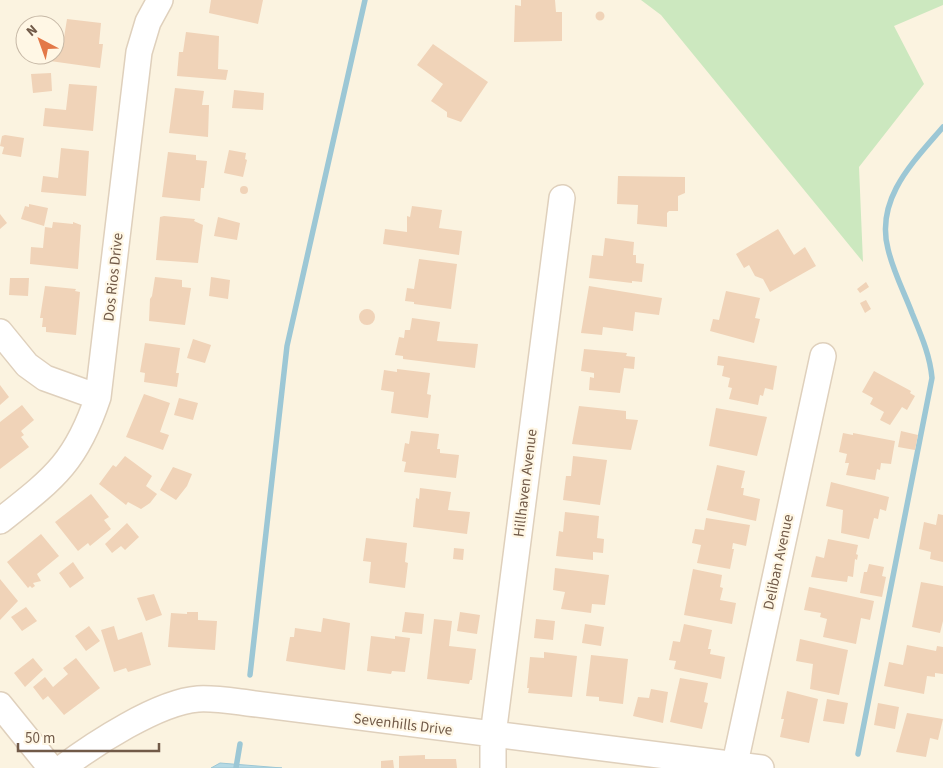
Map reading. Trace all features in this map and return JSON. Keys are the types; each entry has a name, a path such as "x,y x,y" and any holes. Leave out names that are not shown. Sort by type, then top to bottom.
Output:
{"street":[{"name":"Dos Rios Drive","path":"0,521 50,481 67,462 89,425 98,396 139,52 148,22 160,0"},
{"name":"Hillhaven Avenue","path":"493,768 493,735 562,198"},
{"path":"0,332 27,365 45,378 98,396"},
{"name":"Deliban Avenue","path":"734,766 823,356"},
{"name":"Sevenhills Drive","path":"62,768 80,754 151,714 166,707 198,699 248,703 761,768"},
{"path":"0,705 51,768"}],"green space":[{"path":"641,0 943,0 943,5 894,26 924,84 859,167 863,262 661,15"}],"water":[{"path":"220,763 282,768 211,768"}],"building":[{"path":"211,0 263,0 258,24 209,13"},
{"path":"521,0 555,0 556,12 562,12 562,41 514,42 515,5 521,6"},
{"path":"600,12 604,16 600,20 596,16"},
{"path":"67,19 101,23 99,44 103,44 100,68 65,63"},
{"path":"186,32 219,36 218,69 228,70 226,80 177,76 179,52 183,52"},
{"path":"433,44 488,82 461,122 447,117 447,112 431,101 443,84 417,65"},
{"path":"51,73 52,91 33,93 31,74"},
{"path":"69,84 97,86 93,131 43,126 45,108 66,110"},
{"path":"175,88 204,91 202,105 209,105 208,137 169,133"},
{"path":"234,90 264,93 263,110 232,108"},
{"path":"2,136 24,138 21,157 2,154 4,147 0,146"},
{"path":"61,148 89,151 86,196 41,192 43,176 58,178"},
{"path":"229,150 246,153 245,159 247,160 243,177 224,173"},
{"path":"168,152 196,155 196,160 207,161 204,188 201,188 200,201 162,197"},
{"path":"618,176 685,177 685,193 678,196 678,211 669,211 667,213 667,227 637,224 638,205 617,204"},
{"path":"244,186 248,190 244,194 240,190"},
{"path":"29,204 48,208 44,226 21,219 25,206 29,207"},
{"path":"412,206 442,210 439,228 462,231 459,255 383,244 385,229 407,232 407,216 410,217"},
{"path":"0,214 7,223 0,229"},
{"path":"160,217 195,219 194,221 203,225 198,263 156,260"},
{"path":"218,217 240,223 237,240 214,236"},
{"path":"53,222 73,224 73,222 81,225 78,269 30,264 31,247 43,248 45,227 52,228"},
{"path":"778,229 794,255 805,247 816,266 770,292 763,279 755,276 749,265 744,268 736,254"},
{"path":"605,238 634,242 633,255 636,255 636,263 644,264 642,282 632,281 632,283 589,278 592,255 603,256"},
{"path":"419,259 457,264 451,309 405,301 407,288 414,289"},
{"path":"155,277 182,280 182,287 191,288 185,325 149,321 150,299"},
{"path":"211,277 230,280 228,299 209,296"},
{"path":"10,278 29,278 28,296 9,295"},
{"path":"866,282 869,287 860,293 857,289"},
{"path":"45,286 76,289 75,291 80,292 76,335 46,332 46,327 42,327 43,318 40,318"},
{"path":"589,286 662,298 659,315 635,312 633,331 603,327 602,335 581,333"},
{"path":"726,291 760,298 755,318 760,319 754,343 710,331 713,319 719,320"},
{"path":"866,300 871,309 865,313 860,303"},
{"path":"367,309 375,317 367,325 359,317"},
{"path":"412,318 440,322 437,341 478,344 475,368 403,359 403,356 395,355 399,337 404,338 405,330 410,330"},
{"path":"193,339 211,345 205,363 187,358"},
{"path":"145,343 180,348 176,373 179,373 177,387 144,382 145,373 140,372"},
{"path":"584,349 627,353 626,356 635,357 634,369 624,368 620,393 589,390 590,377 594,378 594,373 581,371"},
{"path":"718,356 777,366 773,390 765,388 763,396 760,395 758,405 729,399 732,388 728,387 730,378 722,376 724,366 717,365"},
{"path":"397,369 430,373 427,394 431,395 428,418 391,413 394,392 381,390 384,370 397,372"},
{"path":"874,371 911,391 910,393 915,396 907,410 902,407 890,425 880,420 884,412 870,404 873,398 862,392"},
{"path":"0,385 9,397 0,405"},
{"path":"144,394 170,403 160,432 169,435 163,450 126,437"},
{"path":"179,398 198,403 193,420 174,415"},
{"path":"22,405 34,420 21,431 24,435 21,437 29,447 0,469 0,422"},
{"path":"579,406 626,411 626,419 638,420 631,450 572,444"},
{"path":"716,408 767,417 757,456 709,446"},
{"path":"411,431 439,434 437,449 440,449 440,453 459,455 456,478 404,472 406,462 402,461 405,443 409,444"},
{"path":"901,431 918,435 915,450 898,447"},
{"path":"843,433 853,435 853,433 895,441 891,464 881,463 880,470 877,469 875,480 846,475 849,463 845,463 847,454 839,452"},
{"path":"125,456 152,476 146,486 157,494 150,503 141,509 128,502 126,505 99,484 113,465 116,467"},
{"path":"573,456 607,460 600,505 563,500 566,476 571,476"},
{"path":"717,465 745,471 741,488 744,488 743,495 760,499 756,521 707,510"},
{"path":"173,467 192,474 187,486 176,500 160,490"},
{"path":"831,482 889,497 886,511 880,509 878,519 874,518 869,539 841,533 843,510 826,506"},
{"path":"420,488 451,492 448,510 470,512 467,534 413,527 416,498 419,499"},
{"path":"91,494 109,517 104,520 111,529 90,546 88,543 78,551 55,522"},
{"path":"565,512 599,516 597,538 604,539 603,553 593,552 593,560 556,556 559,531 563,532"},
{"path":"938,514 943,515 943,562 930,559 931,552 919,549 924,522 936,525"},
{"path":"706,518 750,525 746,546 733,543 732,549 734,549 730,569 697,563 701,545 692,543 695,529 704,530"},
{"path":"127,523 139,537 125,550 121,546 112,553 105,544"},
{"path":"41,534 59,556 37,574 41,581 33,583 35,586 28,588 7,562"},
{"path":"366,538 407,543 405,562 408,563 405,588 369,583 371,562 363,561"},
{"path":"828,539 858,545 856,554 858,555 857,560 855,559 853,577 848,576 847,582 811,577 816,556 824,558"},
{"path":"454,548 464,549 463,560 453,559"},
{"path":"73,562 84,578 70,588 59,573"},
{"path":"869,564 884,567 882,576 886,577 882,597 860,593 864,572 867,572"},
{"path":"555,568 609,575 605,605 592,604 591,613 561,609 565,592 553,590"},
{"path":"693,569 722,575 720,587 723,588 720,600 736,603 732,624 684,615"},
{"path":"0,579 18,601 0,620"},
{"path":"921,582 943,586 943,621 940,633 912,627"},
{"path":"809,587 874,601 870,620 861,618 856,644 823,637 827,619 820,617 821,613 804,610"},
{"path":"154,594 162,615 146,621 137,598"},
{"path":"26,607 37,621 22,631 11,617"},
{"path":"187,612 198,612 198,620 217,621 215,650 168,647 171,613 187,614"},
{"path":"405,612 424,614 422,634 402,632"},
{"path":"460,612 480,615 477,634 457,631"},
{"path":"323,618 350,623 345,670 286,661 290,637 294,637 295,628 321,632"},
{"path":"434,619 452,621 449,646 476,649 472,680 470,680 469,684 427,679"},
{"path":"536,619 555,621 553,640 534,638"},
{"path":"585,624 604,627 601,646 582,643"},
{"path":"684,624 712,630 708,649 711,649 710,654 725,657 721,679 674,669 676,661 669,660 673,641 680,642"},
{"path":"89,626 100,641 86,651 75,636"},
{"path":"114,626 118,640 142,632 151,665 128,672 126,668 114,672 101,630"},
{"path":"371,636 395,639 395,636 410,638 405,672 392,671 391,674 367,671"},
{"path":"800,639 848,650 839,695 810,689 813,664 796,661"},
{"path":"907,645 936,651 937,646 943,647 943,674 935,673 935,677 927,676 924,694 884,686 889,662 903,665"},
{"path":"544,652 577,656 572,697 528,693 530,657 544,658"},
{"path":"591,655 628,659 623,704 599,701 599,697 586,696"},
{"path":"33,658 43,670 25,687 14,673"},
{"path":"76,658 100,688 64,715 48,696 43,700 33,687 45,677 53,687 68,674 63,668"},
{"path":"680,678 708,683 704,702 708,703 702,729 670,722"},
{"path":"651,689 668,692 663,723 633,716 638,697 649,698"},
{"path":"787,691 818,699 809,743 780,737 784,719 781,719"},
{"path":"827,699 848,703 844,724 823,721"},
{"path":"878,703 899,707 895,729 874,725"},
{"path":"907,713 943,719 938,740 930,738 926,757 896,752"},
{"path":"425,755 425,759 456,759 457,768 399,768 399,756"},
{"path":"393,760 394,768 381,768 381,761"}],"waterway":[{"path":"250,675 287,346 365,0"},
{"path":"858,754 932,378 925,345 890,257 885,231 887,214 899,182 943,127"},
{"path":"236,768 240,744"}]}
